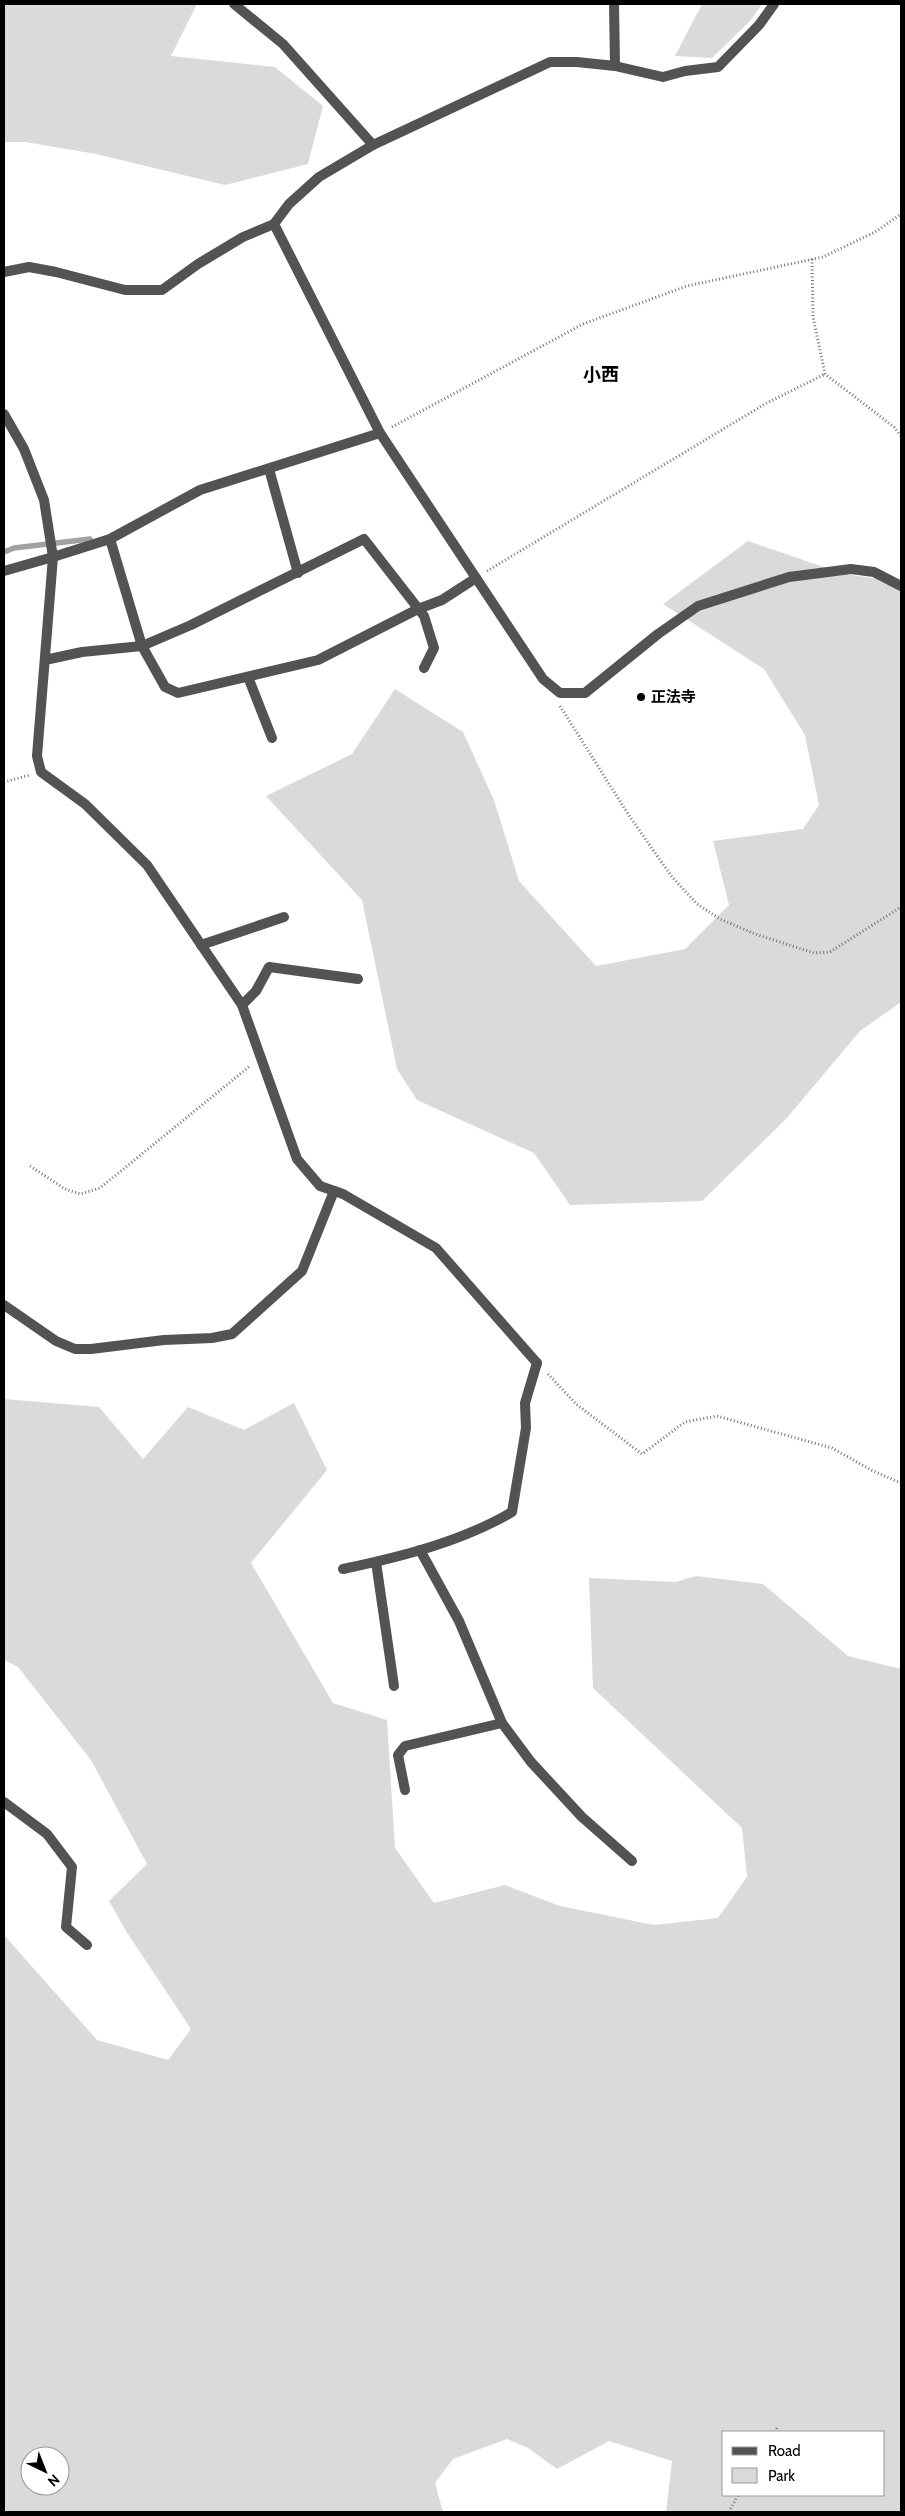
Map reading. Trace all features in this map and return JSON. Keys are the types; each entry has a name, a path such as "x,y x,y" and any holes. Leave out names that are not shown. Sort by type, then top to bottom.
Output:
{"street":[{"path":"234,4 283,44 373,145"},
{"path":"614,4 615,66"},
{"path":"4,272 29,267 125,290 162,290 198,264 243,237 274,224 289,204 319,177 373,145 550,62 577,62 615,66 663,77 685,71 718,67 759,25 774,4"},
{"path":"274,224 380,433 543,679 560,693 585,693 658,634 698,606 789,577 851,569 874,572 901,586"},
{"path":"4,414 24,449 44,500 53,557 37,756 41,772 85,804 148,865 242,1005 297,1160 320,1186 334,1191 436,1248 537,1363 525,1403 526,1428 512,1512 496,1522 420,1550 343,1569"},
{"path":"4,572 110,539 200,490 380,433"},
{"path":"269,468 298,573"},
{"path":"110,539 142,646 165,687 178,693 318,660 418,608 442,600 476,578"},
{"path":"45,660 82,652 142,646 298,573 364,539 424,616 434,648 424,668"},
{"path":"248,677 272,738"},
{"path":"202,945 284,917"},
{"path":"242,1005 256,991 269,967 358,979"},
{"path":"4,1305 56,1341 75,1349 91,1350 164,1340 212,1338 232,1334 302,1270 334,1191"},
{"path":"420,1550 459,1621 502,1723 531,1762 582,1817 632,1861"},
{"path":"376,1562 394,1686"},
{"path":"405,1790 398,1755 405,1746 502,1723"},
{"path":"4,1802 47,1834 72,1867 66,1927 87,1945"}],"path":[{"path":"380,433 431,408 583,324 687,286 823,257 876,232 901,214"},
{"path":"812,259 813,318 825,374 894,427 901,436"},
{"path":"476,578 765,404 825,374"},
{"path":"559,705 628,814 672,877 697,904 720,919 755,934 814,953 830,952 901,906"},
{"path":"4,782 41,772"},
{"path":"30,1166 65,1189 80,1194 100,1188 260,1058"},
{"path":"537,1363 576,1404 642,1454 686,1422 717,1416 832,1448 871,1470 901,1483"},
{"path":"729,2512 737,2496"}],"green space":[{"path":"4,4 197,4 171,56 275,67 323,106 308,164 225,185 96,154 25,142 4,142"},
{"path":"702,4 762,4 750,21 712,58 675,56"},
{"path":"748,541 844,574 901,582 901,1002 860,1031 786,1119 702,1201 570,1205 534,1153 417,1100 397,1069 362,900 266,796 352,754 395,689 463,732 494,800 519,881 596,966 685,949 729,905 713,841 803,829 819,805 805,735 764,669 663,604"},
{"path":"4,1399 99,1407 143,1459 188,1407 244,1430 294,1403 327,1470 251,1563 333,1703 387,1720 395,1848 434,1903 505,1885 560,1906 654,1925 718,1918 747,1877 742,1828 593,1688 589,1578 675,1582 696,1576 763,1584 848,1656 901,1669 901,2512 666,2512 672,2461 609,2441 557,2469 528,2448 507,2439 453,2459 435,2483 443,2512 4,2512 4,1935 97,2040 168,2060 191,2029 126,1931 109,1901 147,1864 91,1760 18,1667 4,1660"}],"waterway":[{"path":"4,552 14,548 90,539"}],"place":[{"name":"正法寺","path":"641,697"}],"district":[{"name":"小西","path":"601,375"}]}
